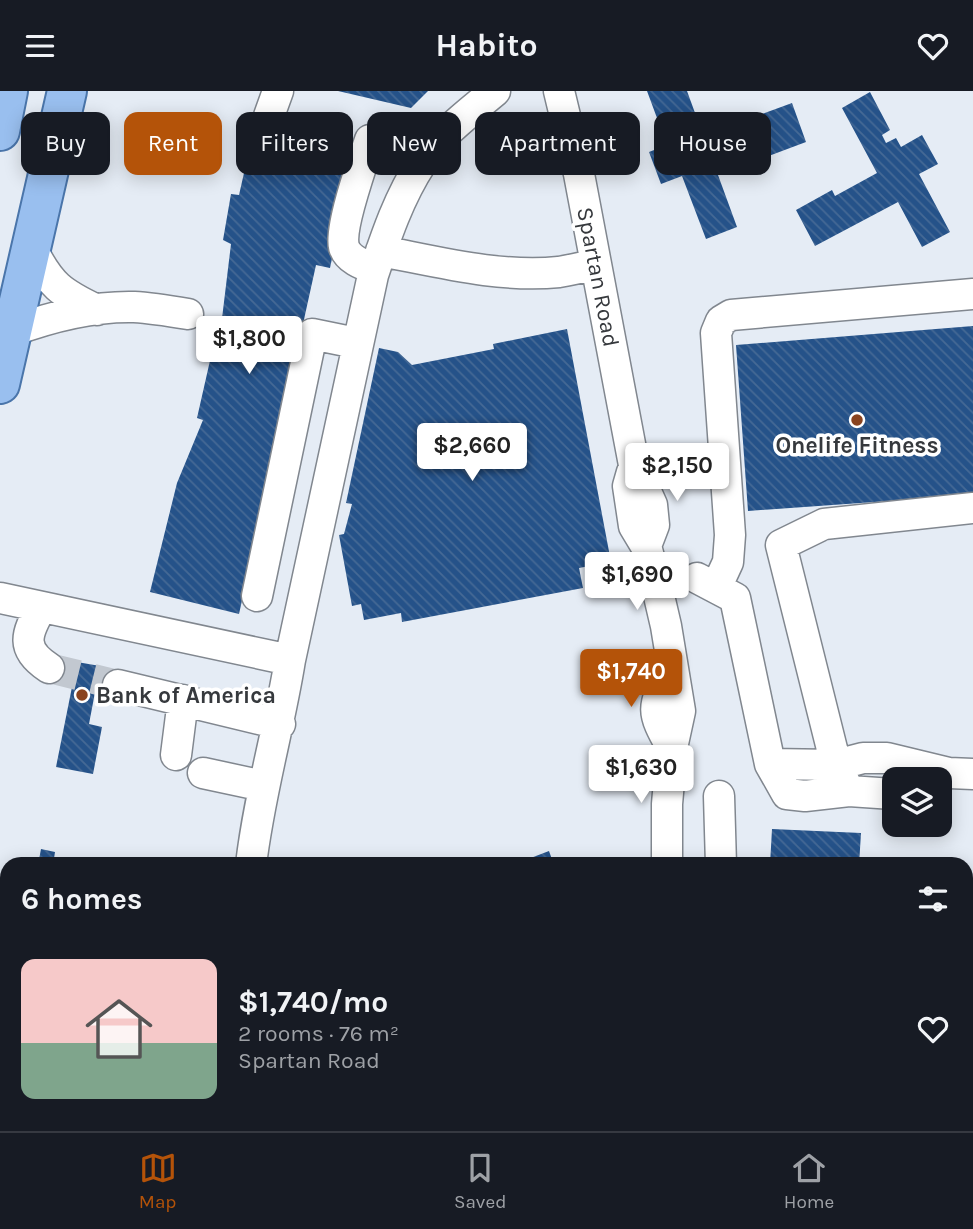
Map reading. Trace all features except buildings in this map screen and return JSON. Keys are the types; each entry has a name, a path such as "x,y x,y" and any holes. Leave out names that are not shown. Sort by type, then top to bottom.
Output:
{"main road":[{"path":"0,131 8,91"},
{"path":"0,384 67,91"}],"street":[{"name":"Spartan Road","path":"559,91 579,174 634,465 628,486 634,526 646,546 666,625 672,669 656,701 657,722 671,748 667,857"},
{"path":"252,857 257,815 280,723 290,660 342,425 356,343 378,260 392,220 422,162 440,139 487,94"},
{"path":"367,149 344,235 344,247 349,256 362,265 378,260 495,271 558,272 596,264"},
{"path":"32,249 44,274 65,294 97,310"},
{"path":"882,793 849,791 805,796 787,794 770,764 735,598 707,583 728,562 730,535 716,333 721,321 731,315 973,294"},
{"path":"12,331 46,319 97,310 133,307 188,314"},
{"path":"257,596 312,334 356,343"},
{"path":"849,791 836,765 781,545 824,524 973,508"},
{"path":"0,598 290,660"},
{"path":"41,608 32,625 28,641 34,659 49,668"},
{"path":"118,685 280,723"},
{"path":"176,755 183,700"},
{"path":"770,764 836,765 863,758 887,758 949,773 973,774"},
{"path":"203,773 264,786"},
{"path":"719,796 722,857"}],"tunnel":[{"path":"49,668 118,685"}],"place":[{"name":"Onelife Fitness","path":"857,420"},
{"name":"Bank of America","path":"82,695"}]}
